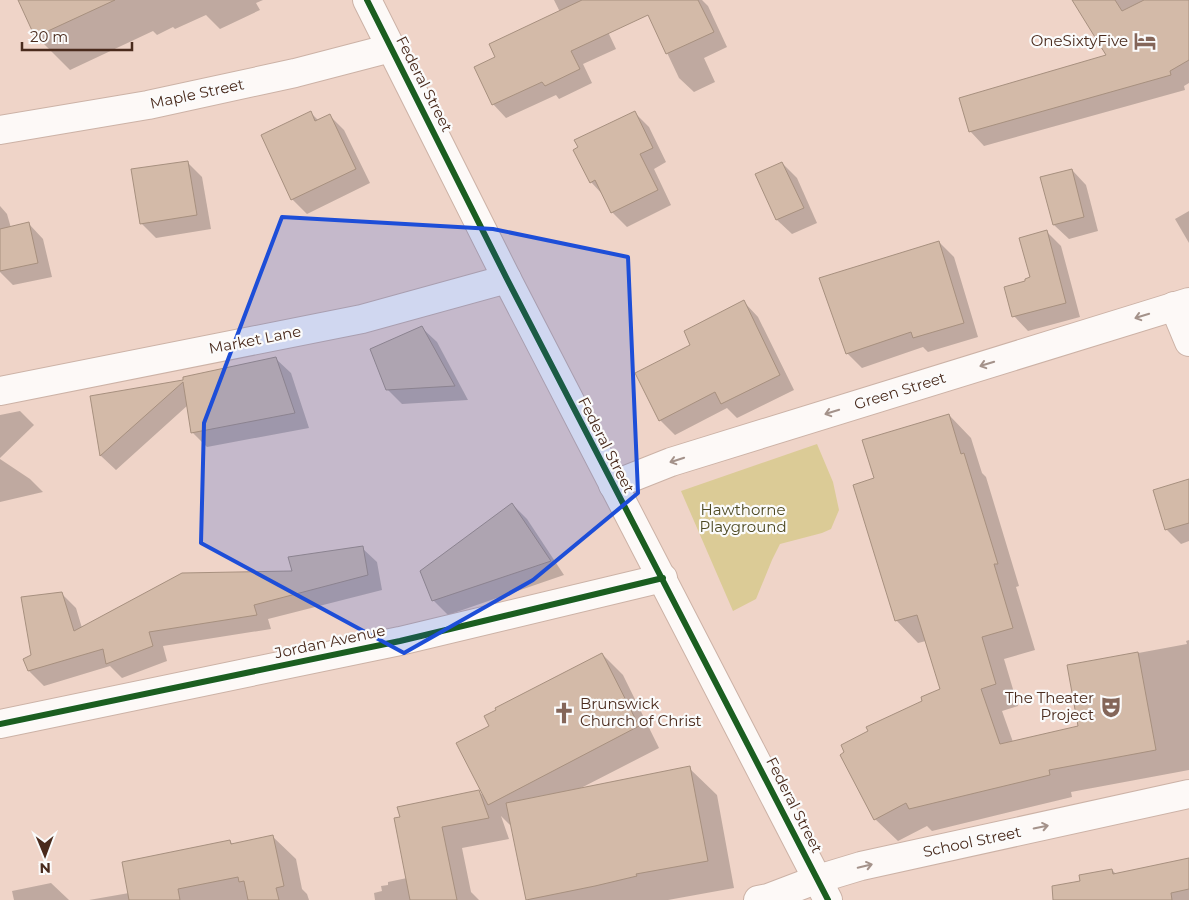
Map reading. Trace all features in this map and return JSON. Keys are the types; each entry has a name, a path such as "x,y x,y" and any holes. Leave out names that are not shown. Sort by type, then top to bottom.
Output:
{"street":[{"name":"Federal Street","path":"367,0 612,485 663,578 823,889"},
{"name":"Maple Street","path":"0,130 148,105 295,73 391,48"},
{"name":"Market Lane","path":"0,390 362,319 507,280"},
{"name":"Green Street","path":"612,485 671,462 1182,304"},
{"path":"1182,304 1189,342"},
{"name":"Jordan Avenue","path":"0,724 400,641 663,578"},
{"name":"School Street","path":"758,900 823,889 870,864 1189,794"}],"highlighted area":[{"path":"282,217 493,229 628,257 638,493 533,580 404,653 201,543 204,423"}],"green space":[{"name":"Hawthorne Playground","path":"817,444 833,482 839,510 831,529 780,544 756,599 733,611 681,491"}],"building":[{"path":"18,0 115,0 35,37"},
{"path":"582,0 698,0 714,32 666,54 648,15 571,51 580,69 545,86 542,82 492,105 474,67 495,57 489,44"},
{"name":"OneSixtyFive","path":"1072,0 1115,0 1122,11 1144,0 1189,0 1189,60 1170,71 1171,75 969,132 959,98 1106,55"},
{"path":"311,111 315,121 330,114 356,169 291,200 261,135"},
{"path":"635,111 653,148 640,154 658,190 611,213 595,180 590,183 573,150 578,147 574,140"},
{"path":"188,161 197,215 140,224 131,169"},
{"path":"782,162 804,208 776,220 755,174"},
{"path":"1072,169 1084,217 1053,225 1040,177"},
{"path":"29,222 38,263 0,271 0,229"},
{"path":"1047,230 1066,303 1012,317 1004,287 1025,281 1025,279 1030,277 1019,238"},
{"path":"939,241 964,323 913,338 911,332 846,354 819,278"},
{"path":"744,300 780,375 721,404 715,392 659,421 635,373 690,345 684,331"},
{"path":"422,326 455,386 386,390 370,349"},
{"path":"276,357 295,413 191,433 183,382 100,456 90,396 183,380 183,377"},
{"path":"949,414 961,454 964,453 998,564 994,564 1013,628 982,637 996,684 981,689 1000,744 1078,726 1067,665 1138,652 1156,750 1049,770 1050,775 909,809 906,803 874,820 840,755 844,752 841,745 868,731 866,727 922,701 921,697 940,689 917,615 895,621 853,485 874,478 862,440"},
{"path":"1189,479 1189,523 1165,530 1153,490"},
{"path":"512,503 551,561 432,601 420,571"},
{"path":"363,546 368,575 254,605 257,615 149,632 153,646 106,664 103,649 28,671 23,659 31,655 21,597 62,592 74,631 182,573 292,571 288,557"},
{"name":"Brunswick Church of Christ","path":"602,653 639,726 488,805 456,743 489,726 484,716 496,710 495,708"},
{"path":"690,766 708,861 636,874 637,876 595,886 526,900 506,803"},
{"path":"479,790 489,818 442,827 457,900 410,900 394,818 400,817 397,807"},
{"path":"273,835 284,886 276,888 279,900 248,900 244,881 239,882 238,877 178,889 180,900 129,900 122,862 230,840 231,844"},
{"path":"1189,858 1189,889 1171,893 1172,900 1053,900 1052,886 1080,881 1079,875 1112,869 1113,874"}],"cycle path":[{"path":"367,0 507,279 828,900"},
{"path":"0,724 400,641 663,578"}],"place":[{"name":"OneSixtyFive","path":"1145,41"},
{"name":"The Theater Project","path":"1111,707"},
{"name":"Brunswick Church of Christ","path":"564,713"}]}
